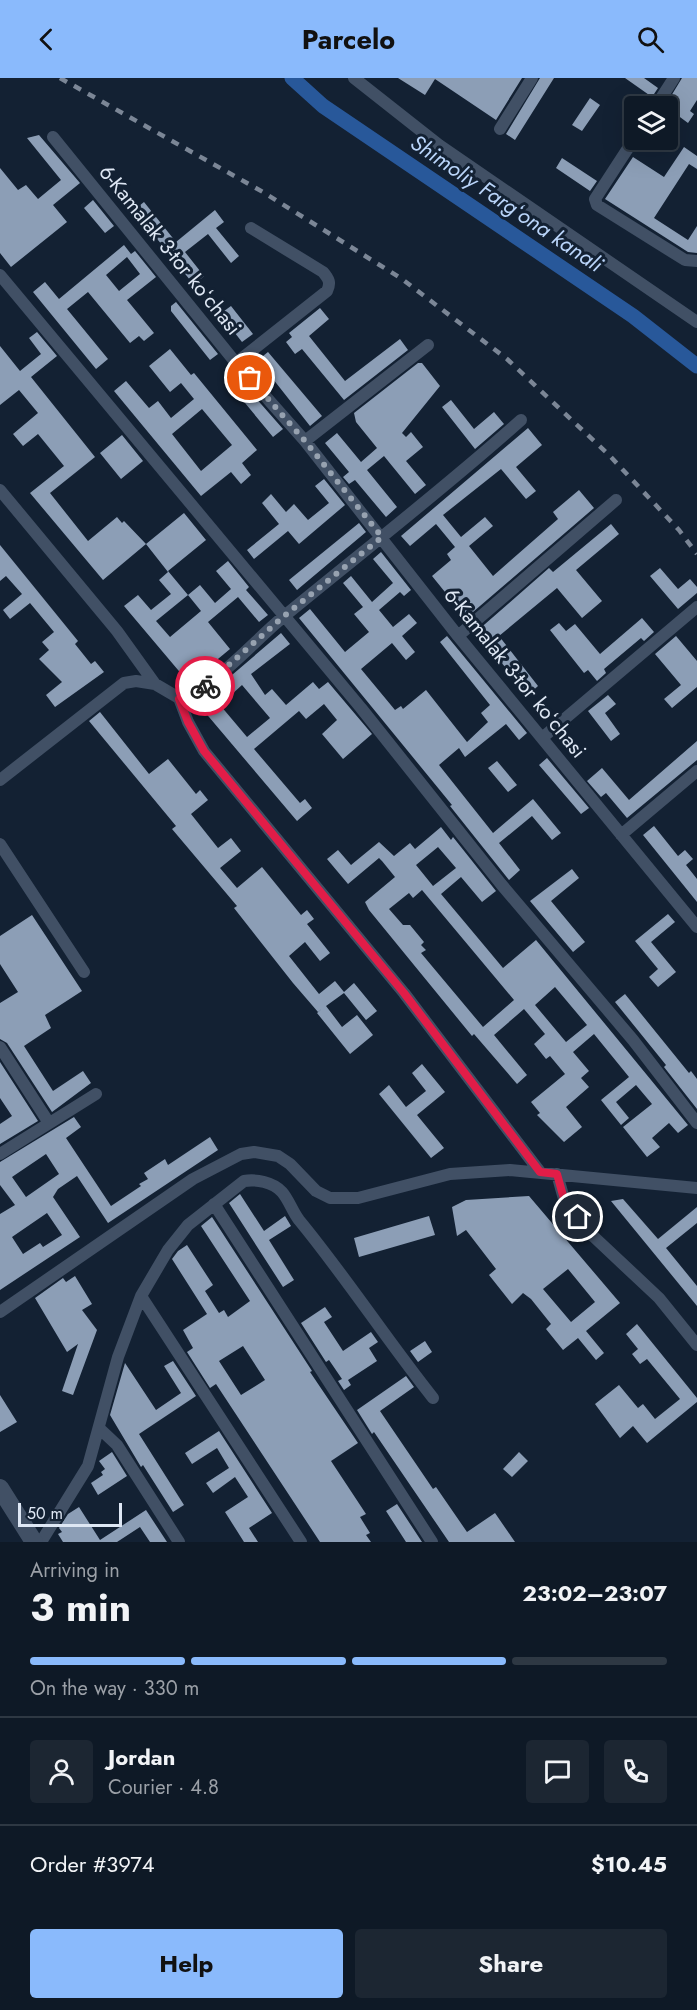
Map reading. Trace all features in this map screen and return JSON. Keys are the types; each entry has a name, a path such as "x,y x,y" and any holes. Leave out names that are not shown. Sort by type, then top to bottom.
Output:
{"street":[{"path":"354,78 440,145 697,321"},
{"path":"500,129 532,78"},
{"path":"662,96 674,78"},
{"name":"6-Kamalak 3-tor koʻchasi","path":"53,136 236,363 305,441 458,636 697,927"},
{"path":"627,150 595,199 597,205 685,260 697,261"},
{"path":"236,363 327,291 329,286 329,279 324,272 251,228"},
{"path":"0,275 361,708 501,884 633,1040 697,1123"},
{"path":"305,441 428,345"},
{"path":"179,699 194,694 203,687 283,617 445,488 521,420"},
{"path":"0,490 117,631 155,684 179,699 188,722 204,751 404,993 540,1172"},
{"path":"458,636 616,500"},
{"path":"542,738 697,608"},
{"path":"0,780 124,683 136,681 155,684"},
{"path":"621,836 697,771"},
{"path":"0,844 84,972"},
{"path":"0,1047 49,1123"},
{"path":"0,1154 96,1094"},
{"path":"0,1311 193,1179 241,1154 254,1152 278,1156 290,1164 316,1191 330,1198 343,1199 386,1192 450,1174 510,1170 697,1188"},
{"path":"557,1174 564,1199 586,1227 659,1298 697,1345"},
{"path":"40,1542 87,1466 100,1429 102,1407 141,1296 168,1250 188,1226 244,1181 254,1179 270,1184 281,1191 297,1218 318,1240 387,1340 433,1398"},
{"path":"214,1204 432,1542"},
{"path":"141,1296 301,1542"},
{"path":"100,1429 117,1445 178,1542"},
{"path":"0,1488 34,1542"}],"building":[{"path":"398,78 522,78 496,120 435,79 425,95"},
{"path":"540,78 554,78 515,140 506,134"},
{"path":"625,78 644,78 658,88 651,96"},
{"path":"682,78 697,78 697,100 690,111 694,114 688,123 678,116 678,96 671,96"},
{"path":"590,98 600,105 582,131 572,125"},
{"path":"39,135 80,183 53,205 67,222 11,267 0,253 0,168 18,190 26,185 38,199 61,180 27,138"},
{"path":"684,147 697,156 697,169 689,164 654,218 688,240 697,226 697,253 688,252 605,199 633,157 664,177"},
{"path":"562,158 597,181 590,191 556,168"},
{"path":"93,200 114,226 105,233 84,208"},
{"path":"144,202 176,242 215,210 224,222 216,228 239,256 231,263 208,234 185,252 204,276 194,285 134,210"},
{"path":"124,245 131,254 135,251 156,277 127,300 154,333 144,341 139,336 130,343 88,292 67,309 108,359 96,369 33,292 45,282 59,299","holes":["127,257 140,274 119,291 106,275"]},
{"path":"176,302 218,354 210,360 171,311 171,306"},
{"path":"231,306 253,334 242,342 220,314"},
{"path":"320,308 329,319 309,336 345,381 400,339 408,350 344,400 302,349 295,354 286,342 292,337 289,333"},
{"path":"37,332 57,356 31,377 95,457 50,493 88,541 117,517 122,523 124,521 146,544 103,580 30,493 64,466 38,434 23,446 13,434 38,413 19,390 0,405 0,346 20,371 41,354 29,338"},
{"path":"170,349 191,375 194,373 257,450 242,463 251,475 241,484 231,472 201,496 114,391 126,381 149,408 158,401 171,418 194,399 181,383 170,392 149,366","holes":["202,409 232,445 201,471 172,434"]},
{"path":"268,352 322,416 310,426 258,360"},
{"path":"418,363 422,363 440,386 402,433 406,437 411,432 423,447 406,461 426,485 415,494 384,456 367,470 397,507 386,517 355,480 349,484 343,477 349,472 325,443 337,433 361,462 377,448 356,422 354,413"},
{"path":"239,379 283,429 273,437 231,386"},
{"path":"451,400 474,429 494,412 504,424 475,449 442,407"},
{"path":"528,428 542,445 516,467 536,491 526,499 501,469 443,515 461,537 485,517 493,526 469,546 493,576 558,519 553,512 579,490 594,508 466,618 432,576 451,560 447,554 455,547 436,524 410,546 401,536"},
{"path":"122,435 143,461 121,479 100,453"},
{"path":"324,479 345,505 299,544 288,531 254,559 247,550 279,524 262,503 271,494 286,512 294,504 308,520 329,503 315,486"},
{"path":"184,513 206,540 168,571 188,595 200,585 215,603 231,589 216,571 228,561 249,587 246,590 268,615 259,622 238,597 208,622 230,649 189,683 124,606 138,595 151,610 171,594 159,580 168,572 146,544","holes":["188,595 201,611 170,637 156,621"]},
{"path":"359,523 366,532 297,590 289,580"},
{"path":"611,524 619,534 576,570 602,601 582,618 557,588 499,636 538,686 529,694 477,635 477,631 549,568 553,572"},
{"path":"0,545 78,641 75,644 91,664 95,661 104,672 55,707 46,695 62,682 39,659 49,650 42,642 54,632 30,603 10,619 3,610 22,594 6,576 0,581"},
{"path":"381,552 411,590 404,596 400,592 379,610 393,627 409,614 417,623 402,636 415,652 406,660 392,643 361,669 395,710 401,706 403,709 426,690 467,742 488,722 481,713 490,705 440,642 447,636 527,733 519,740 506,724 465,757 459,748 439,765 493,833 533,799 561,833 552,840 532,816 499,843 520,870 509,880 450,806 452,805 299,618 310,609 345,652 369,632 354,614 363,607 343,583 351,576 372,602 393,583 373,559"},
{"path":"660,568 678,589 690,579 697,587 697,593 678,609 650,576"},
{"path":"642,618 654,632 644,641 641,638 604,669 606,673 597,681 588,670 584,673 550,630 559,623 566,631 575,624 600,654"},
{"path":"281,633 290,644 251,674 265,695 272,689 286,705 313,682 319,689 328,682 372,734 343,759 322,734 337,720 324,704 306,719 299,711 254,749 300,803 305,799 312,808 297,821 198,704","holes":["242,685 270,718 247,737 220,705"]},
{"path":"676,636 697,661 697,687 672,708 664,699 681,685 655,654"},
{"path":"608,695 616,704 605,713 620,734 611,741 588,711"},
{"path":"100,712 149,774 168,759 196,794 200,790 208,800 191,814 218,848 231,838 241,851 220,868 237,888 262,867 301,915 307,910 314,919 307,924 330,953 320,961 305,942 289,956 319,994 335,981 344,992 354,983 377,1011 366,1020 344,993 326,1006 342,1027 357,1015 373,1035 350,1054 317,1013 323,1008 318,1012 293,983 234,908 237,906 172,829 176,826 89,721"},
{"path":"697,741 697,760 627,818 606,793 601,797 587,781 602,768 629,800"},
{"path":"547,758 589,808 581,814 539,765"},
{"path":"497,761 517,785 508,792 488,768"},
{"path":"654,826 678,856 685,850 693,859 686,865 697,879 697,902 643,835"},
{"path":"441,827 451,840 453,837 496,891 482,902 461,877 441,894 503,968 536,940 688,1125 678,1133 669,1123 652,1138 660,1147 647,1157 623,1127 652,1104 636,1085 616,1102 629,1118 621,1125 601,1100 629,1077 594,1034 573,1052 589,1071 581,1078 589,1087 566,1107 582,1127 564,1142 537,1115 540,1113 531,1102 565,1074 550,1056 546,1059 534,1044 545,1034 524,1009 494,1035 527,1075 517,1084 474,1034 472,1036 369,910 365,902 395,877 382,861 379,858 348,884 327,859 338,850 351,865 379,842 394,856 410,843 415,849","holes":["438,847 456,868 433,886 416,865","422,890 514,1000 483,1027 421,953 426,950 421,945 424,942 410,925 403,925 389,909 409,893 413,898","555,987 587,1025 566,1042 535,1005"]},
{"path":"572,869 579,878 551,901 585,942 573,952 530,901"},
{"path":"668,914 675,922 651,942 676,972 658,987 649,977 658,969 635,941"},
{"path":"32,915 82,991 45,1015 51,1028 24,1046 53,1091 83,1071 91,1083 52,1112 7,1043 0,1039 0,1003 18,992 0,964 0,936"},
{"path":"625,994 689,1073 691,1071 697,1079 697,1109 664,1067 666,1065 615,1002"},
{"path":"0,1062 38,1121 0,1144 0,1124 12,1116 0,1098"},
{"path":"422,1064 445,1092 417,1115 444,1148 431,1158 379,1094 389,1085 406,1107 426,1091 412,1073"},
{"path":"74,1117 81,1127 66,1138 111,1206 141,1186 139,1184 148,1179 144,1173 165,1159 168,1165 210,1137 218,1150 108,1223 77,1176 58,1189 53,1197 80,1237 0,1290 0,1214 15,1205 0,1185 0,1162","holes":["46,1154 59,1174 26,1197 12,1177","47,1213 62,1235 43,1247 40,1243 23,1254 12,1237"]},
{"path":"240,1194 264,1231 285,1216 291,1226 269,1240 294,1280 283,1287 229,1203"},
{"path":"529,1196 620,1303 586,1331 604,1353 596,1360 578,1338 563,1350 546,1329 551,1324 531,1299 523,1293 512,1304 489,1275 496,1269 466,1230 457,1236 452,1207 466,1200","holes":["568,1269 595,1302 571,1322 543,1289"]},
{"path":"623,1199 658,1239 697,1207 697,1223 666,1248 697,1286 697,1306 611,1201"},
{"path":"429,1216 435,1235 359,1257 354,1238"},
{"path":"212,1217 358,1443 331,1461 366,1514 360,1517 370,1533 366,1535 371,1542 320,1542 216,1384 210,1388 187,1352 193,1348 183,1330 207,1314 172,1259 178,1251 187,1245 213,1285 205,1291 219,1313 224,1310 228,1317 250,1301 201,1226","holes":["243,1346 265,1380 241,1395 219,1361"]},
{"path":"75,1276 92,1304 82,1310 97,1330 73,1395 62,1391 78,1344 67,1352 35,1298 63,1278 66,1282"},
{"path":"325,1307 332,1317 324,1322 343,1351 371,1332 378,1342 369,1348 377,1361 348,1380 351,1385 344,1390 338,1381 342,1379 329,1360 326,1362 301,1323"},
{"path":"637,1324 697,1398 697,1402 647,1443 633,1426 620,1438 595,1404 619,1385 638,1408 643,1404 655,1419 680,1399 647,1359 640,1364 632,1354 638,1349 626,1334"},
{"path":"425,1341 432,1352 418,1362 410,1351"},
{"path":"173,1361 196,1396 139,1434 184,1505 173,1512 143,1465 141,1467 110,1415 125,1363 156,1410 181,1393 164,1366"},
{"path":"406,1376 414,1387 380,1411 433,1489 436,1487 467,1532 495,1513 515,1542 449,1542 374,1432 372,1434 357,1410"},
{"path":"0,1395 17,1422 0,1432"},
{"path":"219,1431 272,1513 249,1528 258,1542 244,1542 225,1512 248,1497 235,1477 213,1493 206,1483 229,1468 217,1448 192,1464 185,1453"},
{"path":"112,1452 127,1476 98,1495 91,1483 103,1475 101,1472 105,1469 99,1461"},
{"path":"519,1452 528,1461 512,1477 503,1469"},
{"path":"397,1504 422,1542 406,1542 386,1511"},
{"path":"79,1507 100,1540 146,1510 167,1542 150,1542 140,1527 117,1542 63,1542 58,1534 62,1532 59,1528 68,1514"}],"waterway":[{"name":"Shimoliy Fargʻona kanali","path":"292,78 323,106 633,316 697,366"}],"railway":[{"path":"60,78 263,192 402,279 507,359 610,456 679,530 697,554"}],"way so far":[{"path":"205,686 283,617 382,537 305,441 250,378"}],"route":[{"path":"205,686 194,694 179,699 188,722 204,751 404,993 540,1172 557,1174 564,1199 578,1217"}]}
